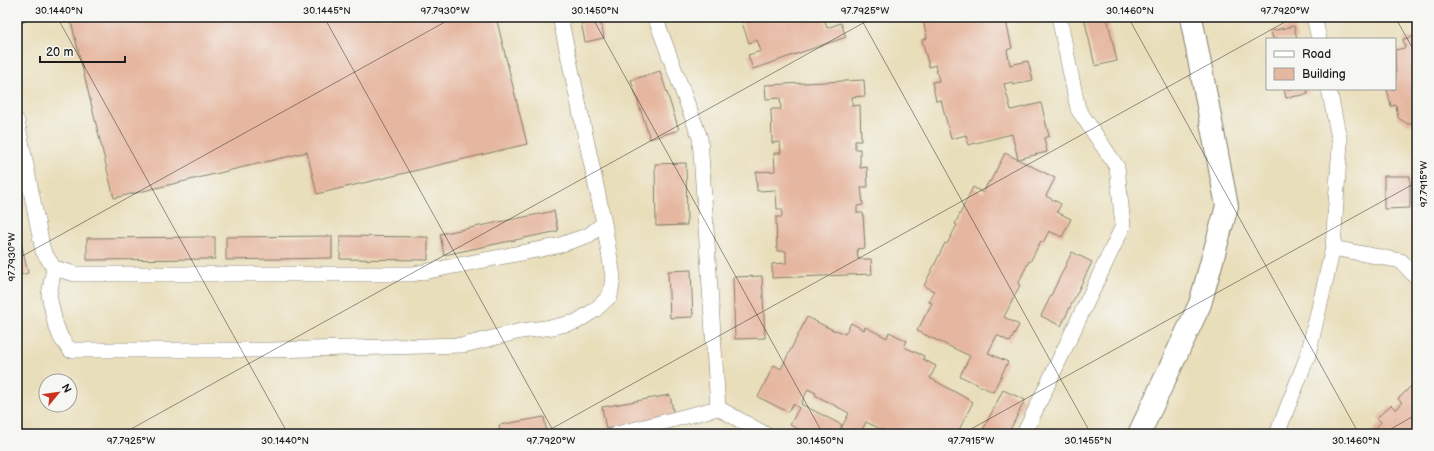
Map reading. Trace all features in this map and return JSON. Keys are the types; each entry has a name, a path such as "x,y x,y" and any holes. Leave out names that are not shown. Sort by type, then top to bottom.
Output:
{"street":[{"path":"1139,434 1200,304 1227,206 1191,17"}],"lane":[{"path":"54,268 49,296 55,323 61,338 70,350 271,350 464,345 520,331 553,327 576,322 595,310 610,296 613,277 604,223 560,17"},
{"path":"655,17 700,138 718,408"},
{"path":"1024,434 1123,226 1117,167 1078,109 1059,17"},
{"path":"1314,17 1319,38"},
{"path":"1276,434 1308,356 1333,248 1340,143 1329,90"},
{"path":"17,122 43,251 54,268 75,274 413,274 557,246 589,235 604,223"},
{"path":"1333,248 1401,261 1417,278"},
{"path":"617,434 718,408 765,434"}],"building":[{"path":"70,17 496,17 527,144 317,194 307,152 114,198"},
{"path":"580,17 600,17 604,38 585,42"},
{"path":"740,17 824,17 827,28 841,23 846,37 753,69 748,55 761,51 757,40 749,43"},
{"path":"917,17 1000,17 1001,22 1006,21 1012,48 1007,50 1010,65 1028,61 1033,80 1013,85 1012,82 1004,84 1011,110 1041,103 1049,136 1044,138 1047,152 1018,159 1012,134 968,145 966,135 951,139 941,100 936,101 932,82 939,81 935,65 929,67 922,40 927,38 923,20 918,21"},
{"path":"1084,17 1107,17 1117,61 1095,66"},
{"path":"1414,19 1417,19 1416,30"},
{"path":"1294,26 1297,38 1273,38 1271,31"},
{"path":"1417,36 1417,123 1408,124 1398,118 1396,105 1391,106 1387,90 1396,90 1396,50 1405,48 1403,39"},
{"path":"660,71 679,130 650,139 631,80"},
{"path":"864,80 865,96 852,97 852,106 860,105 861,141 855,141 855,149 860,149 860,168 867,167 868,187 861,187 863,205 857,206 857,213 863,213 865,248 857,249 858,259 871,259 872,274 772,278 772,264 786,263 786,251 777,251 776,217 782,217 782,209 777,209 776,190 757,191 756,172 775,171 774,153 781,153 780,142 772,143 771,109 781,109 780,98 766,99 765,85"},
{"path":"1284,90 1307,90 1308,94 1286,98"},
{"path":"1005,153 1055,178 1046,196 1061,204 1057,212 1071,219 1062,237 1049,231 1043,243 1041,241 1030,262 1029,261 1018,284 1020,285 1004,317 1019,325 1010,342 997,335 988,353 1008,362 993,392 960,376 970,356 917,331 932,303 929,302 934,291 924,286 945,243 947,244 957,225 955,224 973,187 983,193"},
{"path":"686,163 687,225 656,226 655,164"},
{"path":"1384,176 1410,176 1410,208 1384,209"},
{"path":"554,211 558,231 444,255 440,234"},
{"path":"17,225 28,273 17,276"},
{"path":"332,236 332,258 226,260 226,237"},
{"path":"340,236 428,237 428,260 340,259"},
{"path":"215,237 215,259 87,260 87,238"},
{"path":"1072,252 1092,262 1061,326 1041,316"},
{"path":"691,270 693,317 670,318 668,271"},
{"path":"762,276 765,338 735,339 733,277"},
{"path":"807,317 835,331 836,330 845,334 851,323 864,330 865,327 887,338 889,332 907,341 904,347 924,356 923,359 936,366 930,378 973,402 957,434 891,434 866,422 860,434 847,434 840,431 849,413 815,395 816,393 808,389 801,404 842,425 838,434 808,434 790,425 799,408 793,404 788,412 758,397 774,365 781,369"},
{"path":"1411,386 1415,391 1417,389 1417,434 1372,434 1381,422 1377,418 1391,405 1396,410 1402,403 1398,399"},
{"path":"1003,390 1025,400 1008,434 986,434 982,432"},
{"path":"670,395 674,416 606,429 602,407"},
{"path":"544,417 547,434 500,434 499,425"}]}
